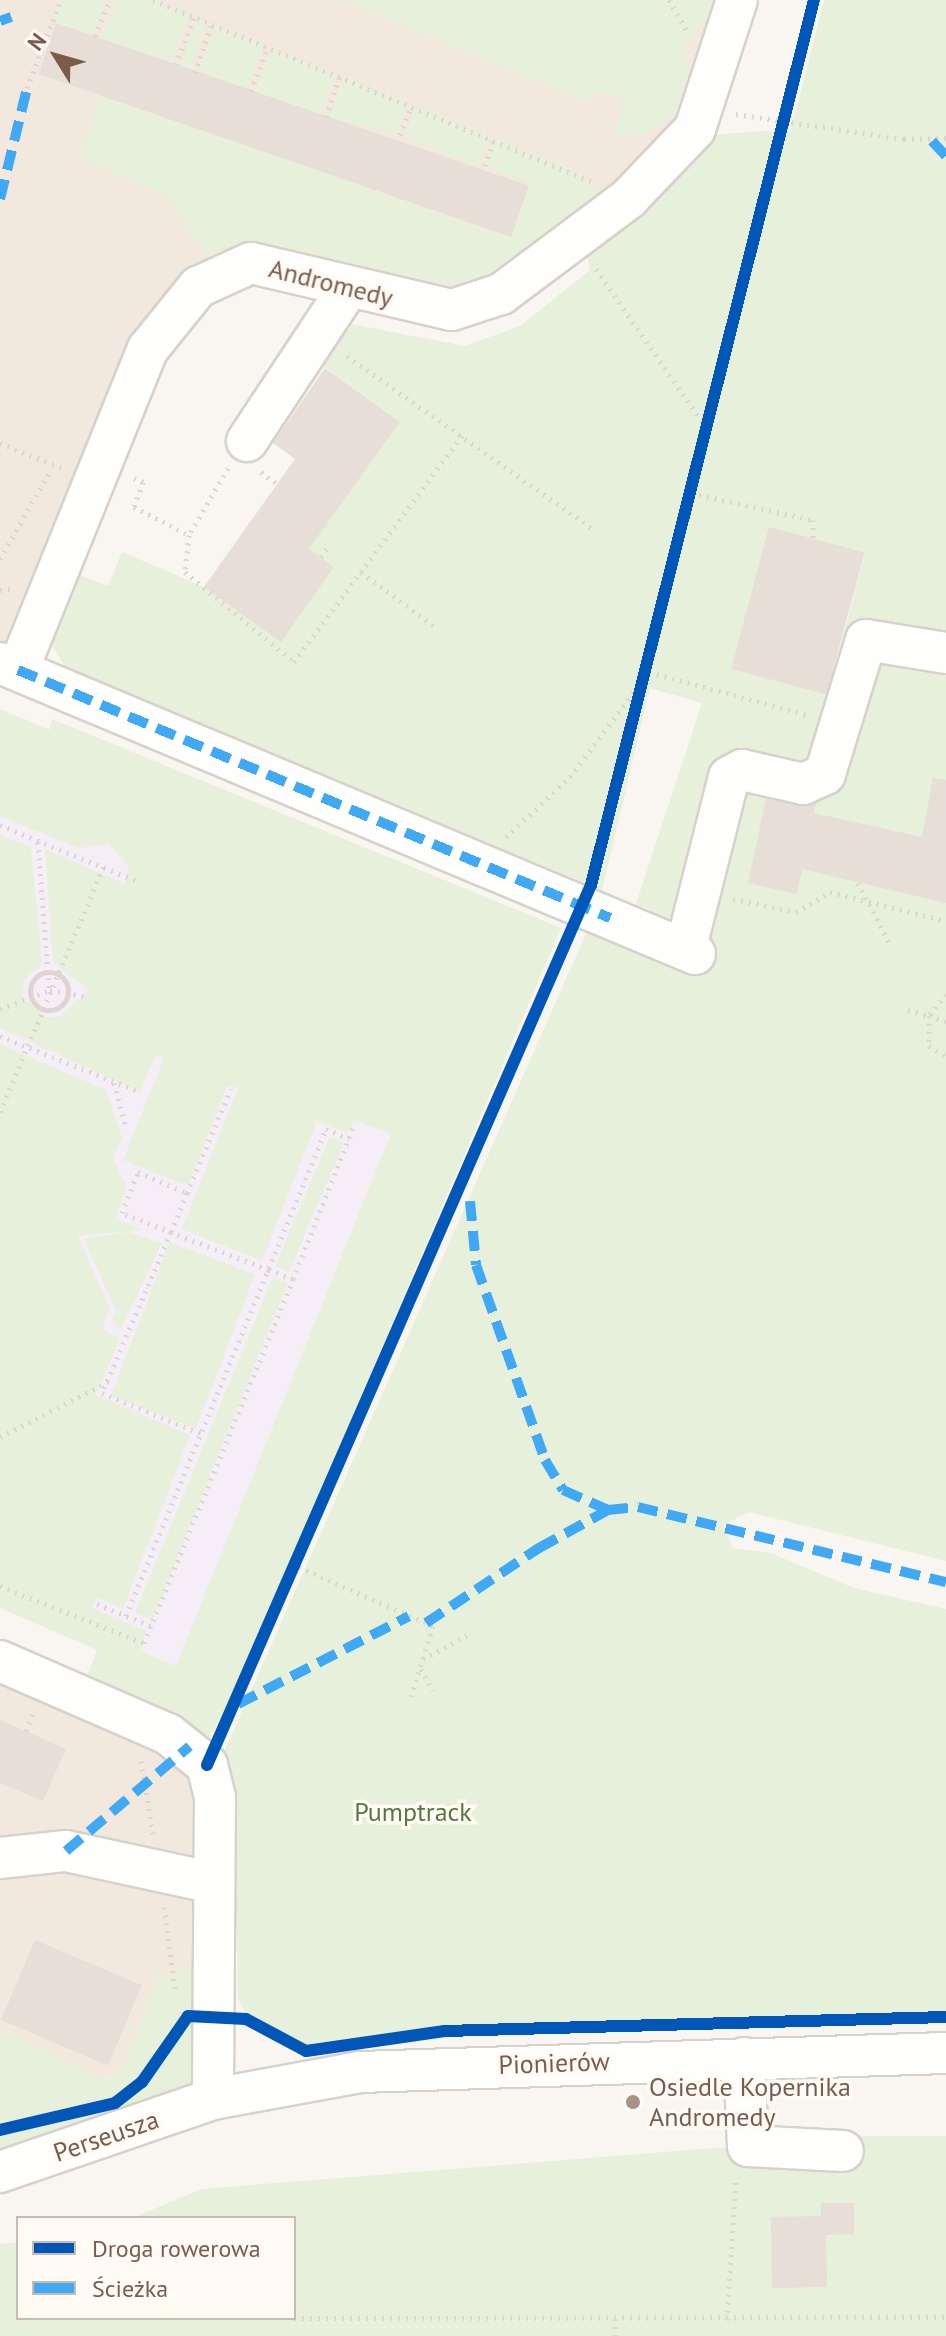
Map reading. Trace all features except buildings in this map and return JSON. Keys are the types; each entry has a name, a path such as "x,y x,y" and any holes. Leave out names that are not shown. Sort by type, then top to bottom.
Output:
{"street":[{"name":"Andromedy","path":"9,666 148,349 198,287 251,263 452,310 501,294 628,199 695,129 737,0"},
{"path":"247,441 341,299"},
{"path":"9,666 695,954 687,943 729,777 742,770 815,781 825,774 866,640 946,653"},
{"path":"0,1661 197,1751 215,1797 213,2099"},
{"path":"3,1864 66,1851 214,1883"},
{"name":"Pionierów","path":"213,2099 410,2067 946,2053"},
{"path":"744,2058 748,2146 843,2151"},
{"name":"Perseusza","path":"0,2172 213,2099"}],"path":[{"path":"27,88 61,0"},
{"path":"95,36 110,0"},
{"path":"153,0 494,138 598,185"},
{"path":"669,0 696,47"},
{"path":"176,65 194,17"},
{"path":"195,73 212,24"},
{"path":"251,91 268,47"},
{"path":"326,117 340,76"},
{"path":"400,135 412,105"},
{"path":"723,112 904,139 946,138"},
{"path":"485,166 494,138"},
{"path":"593,265 707,429"},
{"path":"318,335 592,528"},
{"path":"247,441 189,535 189,580 294,662 462,436"},
{"path":"0,443 55,465"},
{"path":"0,559 49,473"},
{"path":"691,493 813,520 813,539"},
{"path":"147,514 189,535"},
{"path":"321,557 328,548"},
{"path":"361,572 435,627"},
{"path":"498,845 570,777 649,672 839,724"},
{"path":"0,825 139,882"},
{"path":"38,842 50,990"},
{"path":"0,1112 104,866"},
{"path":"858,883 890,944"},
{"path":"720,896 796,912 830,892 946,921"},
{"path":"32,997 35,978 48,972 57,974 68,992"},
{"path":"0,1009 50,990 88,997"},
{"path":"32,997 42,1008 57,1008 68,992"},
{"path":"946,994 929,1016 929,1046 946,1057"},
{"path":"908,1010 946,1022"},
{"path":"0,1036 140,1092"},
{"path":"113,1082 126,1128"},
{"path":"202,1434 102,1393 231,1089"},
{"path":"0,1586 144,1643 355,1123"},
{"path":"126,1616 326,1129 349,1139"},
{"path":"187,1193 138,1172 122,1213 293,1279"},
{"path":"0,1437 114,1379"},
{"path":"299,1567 433,1626 410,1700"},
{"path":"97,1604 151,1626"},
{"path":"423,1659 467,1635"},
{"path":"420,1668 433,1691"},
{"path":"140,1753 177,2006"},
{"path":"727,2320 730,2194 748,2146"},
{"path":"296,2318 727,2320 946,2317"},
{"path":"615,2319 615,2336"}],"shaded area":[{"path":"0,0 749,0 695,129 497,298 265,267 196,290 21,662 0,653"},
{"path":"0,709 408,882 513,940 199,1681 0,1600"},
{"path":"0,1661 217,1768 236,1819 228,1967 158,1978 125,2063 105,2080 0,2029"}],"green space":[{"path":"61,0 105,0 92,35 52,21"},
{"path":"116,0 153,0 190,15 171,64 101,38"},
{"path":"341,0 730,0 684,43 691,86 673,117 642,135 614,134 626,101 597,90 591,104"},
{"name":"Pumptrack","path":"824,0 946,0 946,1561 749,1512 723,1525 733,1548 771,1553 854,1588 946,1609 946,2017 456,2031 306,2051 249,2020 238,1999 237,1947 213,2099 0,2172 0,2029 106,2080 125,2063 158,1978 183,1968 228,1967 236,1819 217,1768 592,920 638,939 649,909 636,904 702,703 650,688 602,890 66,668 50,642 77,574 108,586 122,552 204,587 281,641 334,567 309,549 400,422 314,359 345,323 465,346 520,326 590,270 586,248 708,135 791,129","holes":["769,528 865,553 828,694 733,669"]},
{"path":"198,18 208,22 189,70 179,66"},
{"path":"216,26 264,45 245,93 197,73"},
{"path":"271,48 337,75 319,119 253,93"},
{"path":"344,77 408,103 396,133 329,118"},
{"path":"101,96 509,237 530,182 485,166 494,138 567,167 605,194 456,302 215,268 168,197 78,157"},
{"path":"415,106 490,136 478,166 403,136"},
{"path":"0,709 49,730 52,719 561,928 239,1682 200,1755 81,1694 97,1650 0,1608 0,1044 106,1090 122,1137 113,1157 127,1188 115,1218 142,1230 78,1236 110,1309 102,1329 120,1338 96,1395 190,1435 123,1609 97,1597 92,1608 146,1631 140,1651 176,1666 391,1134 354,1120 348,1133 317,1121 262,1261 182,1229 238,1088 228,1085 188,1186 123,1160 164,1058 155,1055 140,1092 0,1028 0,835 31,847 42,964 25,979 22,995 46,1017 59,1017 90,991 53,962 45,849 125,884 129,866 108,844 78,848 0,816"},
{"path":"330,1137 344,1143 289,1272 275,1266"},
{"path":"128,1232 162,1243 121,1329 111,1321 116,1311 84,1239"},
{"path":"170,1242 255,1275 196,1429 111,1396"},
{"path":"272,1279 288,1282 152,1620 135,1613"},
{"path":"865,2136 946,2136 946,2336 0,2336 0,2244 16,2242 16,2320 296,2320 296,2216 137,2216 202,2189"}],"marked path":[{"path":"0,21 11,17"},
{"path":"0,199 27,88"},
{"path":"932,141 946,156"},
{"path":"18,670 610,918"},
{"path":"470,1201 476,1265 545,1460 563,1490 608,1510"},
{"path":"426,1623 539,1548 608,1510 638,1507 946,1582"},
{"path":"238,1704 409,1616"},
{"path":"66,1851 190,1746"}],"cycle path":[{"path":"207,1765 591,885 814,0"},
{"path":"0,2130 115,2103 142,2082 188,2016 246,2019 306,2051 445,2031 946,2017"}],"place":[{"name":"Osiedle Kopernika Andromedy","path":"633,2102"}]}
